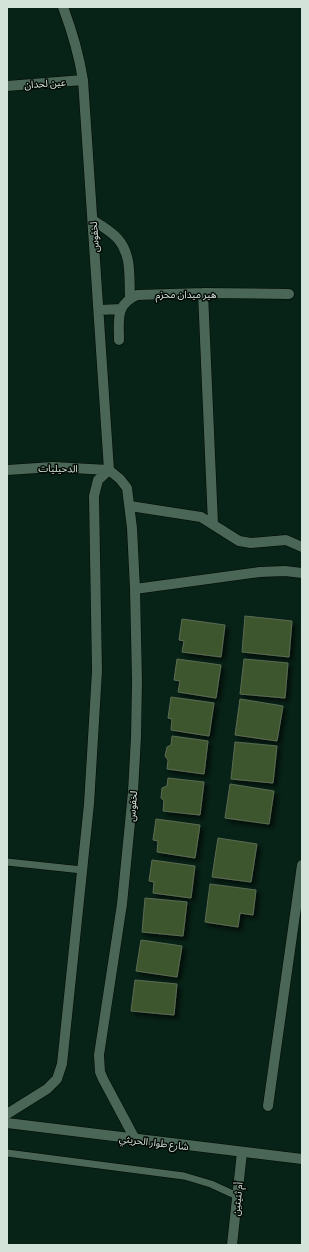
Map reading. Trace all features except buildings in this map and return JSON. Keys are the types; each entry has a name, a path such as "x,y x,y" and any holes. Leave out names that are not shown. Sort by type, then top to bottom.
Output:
{"street":[{"name":"لخفوس","path":"63,7 72,30 84,80 109,470 120,479 127,488 132,528 137,681 136,737 132,800 122,904 99,1055 100,1072 135,1139"},
{"name":"عين لحدان","path":"7,86 84,80"},
{"path":"93,220 111,232 123,246 128,263 130,298 121,309 119,316 119,340"},
{"path":"203,293 213,524"},
{"name":"هير ميدان محزم","path":"130,298 144,294 289,294"},
{"path":"99,310 121,309"},
{"name":"الدحيليات","path":"7,470 52,467 109,470"},
{"path":"7,1114 47,1089 57,1079 60,1071 89,804 96,671 94,496 98,480 109,470"},
{"path":"130,506 201,518 239,541 251,543 286,540 302,547"},
{"path":"135,589 260,572 284,571 302,573"},
{"path":"268,1106 302,865"},
{"name":"شارع طوار الحريثي","path":"7,1123 302,1159"},
{"name":"أم ثنيتين","path":"232,1245 242,1152"}],"lane":[{"path":"7,862 82,870"},
{"path":"7,1153 184,1176 211,1184 237,1196"}]}
